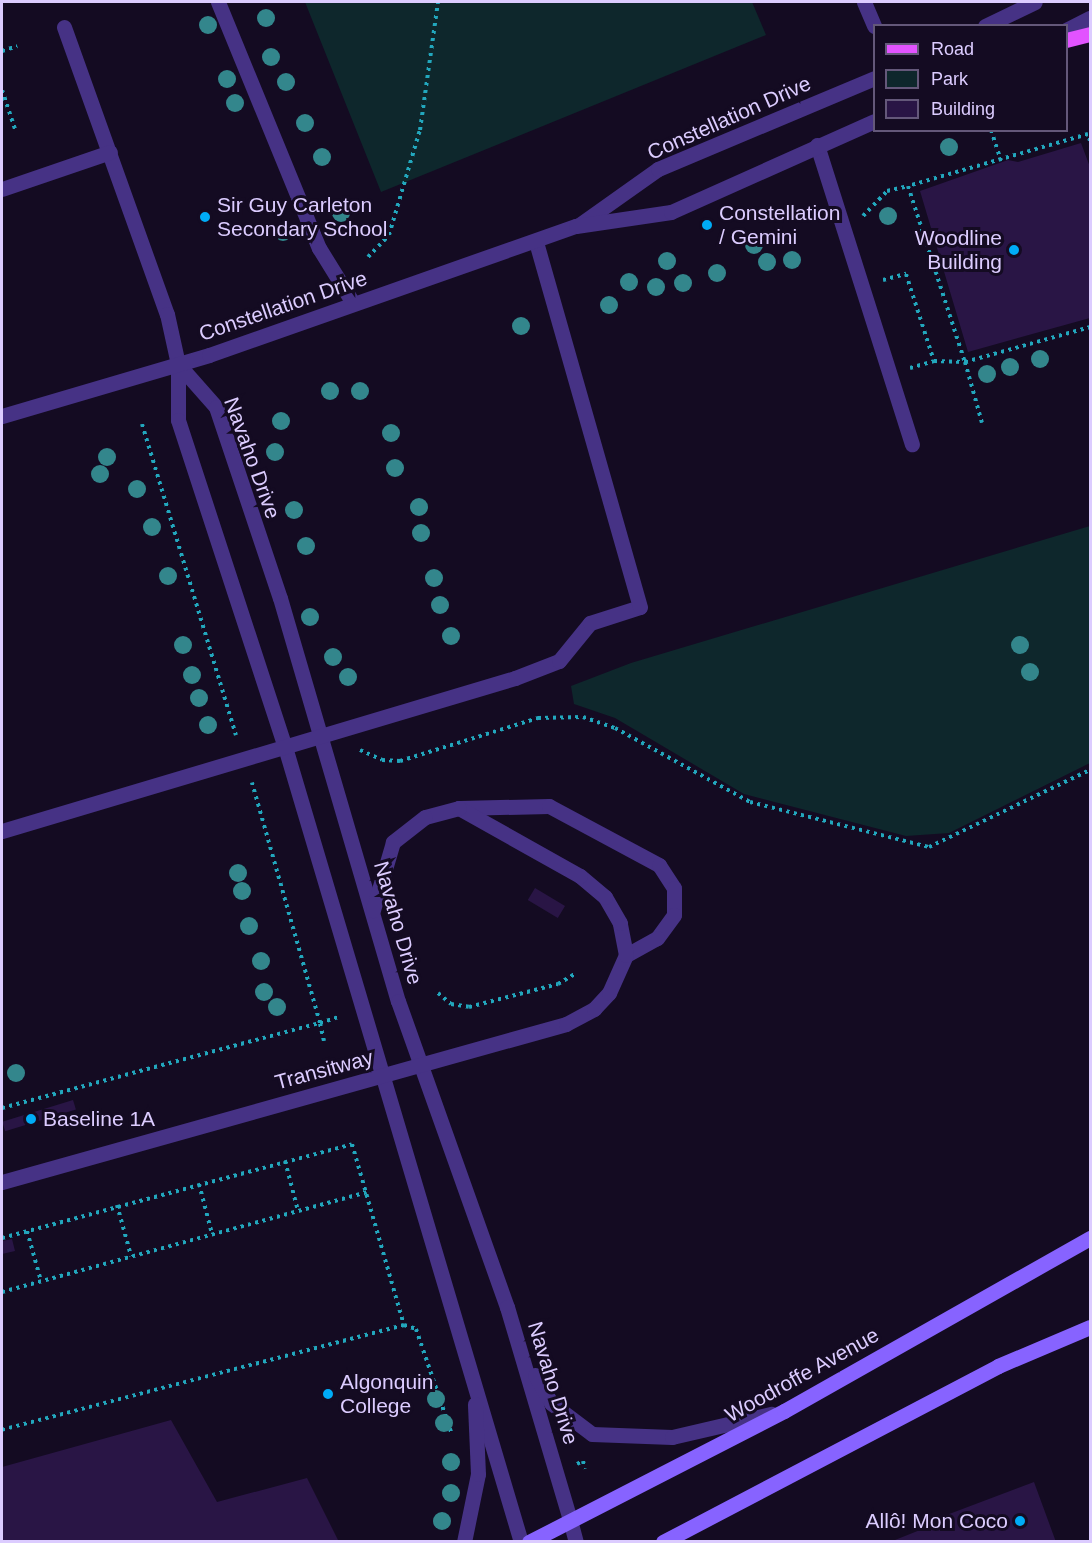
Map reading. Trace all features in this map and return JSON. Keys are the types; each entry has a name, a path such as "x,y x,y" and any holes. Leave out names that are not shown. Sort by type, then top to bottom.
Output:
{"main road":[{"path":"1068,40 1090,34"},
{"name":"Woodroffe Avenue","path":"529,1542 784,1411 1090,1238"},
{"path":"663,1542 998,1366 1090,1327"},
{"path":"682,1542 696,1524"}],"street":[{"path":"218,2 319,248 353,303"},
{"path":"864,2 873,24"},
{"path":"989,24 1035,2"},
{"path":"1068,29 1090,18"},
{"path":"64,27 167,314 178,364 178,420 285,747 521,1542"},
{"name":"Constellation Drive","path":"576,226 658,169 873,78"},
{"name":"Constellation Drive","path":"2,416 178,364 576,226 671,212 873,121"},
{"path":"817,146 912,444"},
{"path":"2,189 110,152"},
{"path":"2,831 321,738 559,661 590,623 640,607 536,241"},
{"name":"Navaho Drive","path":"178,364 216,407 321,738 420,1066 522,1351 576,1542"},
{"path":"373,910 393,842 425,817 459,808 549,806 659,865 674,888 674,915 657,938 626,955 620,923 605,897 580,876 459,808"},
{"name":"Transitway","path":"2,1182 567,1024 594,1009 621,975 626,955"},
{"path":"522,1351 551,1403 592,1434 672,1437 784,1411"},
{"path":"464,1542 478,1474 472,1371"}],"path":[{"path":"368,257 388,235 420,130 438,2"},
{"path":"2,51 17,46"},
{"path":"2,90 15,129"},
{"path":"992,132 1001,160"},
{"path":"843,227 858,221 887,191 1088,134 1090,141"},
{"path":"908,186 982,423"},
{"path":"862,286 906,274 934,361"},
{"path":"890,374 934,361 964,362 1090,327"},
{"path":"142,424 236,735"},
{"path":"360,750 381,760 400,761 538,718 583,717 615,728 750,802 929,847 1090,770"},
{"path":"252,782 324,1041"},
{"path":"438,993 451,1004 469,1008 558,984 576,973"},
{"path":"2,1108 342,1016"},
{"path":"2,1238 117,1205 352,1144 404,1325"},
{"path":"285,1161 298,1211"},
{"path":"199,1184 212,1234"},
{"path":"2,1292 367,1192"},
{"path":"117,1205 131,1256"},
{"path":"27,1231 41,1281"},
{"path":"2,1430 404,1325 416,1329 453,1440"},
{"path":"572,1466 583,1461 585,1469"}],"green space":[{"path":"305,2 752,2 766,35 381,192"},
{"path":"1090,526 1090,763 949,833 906,836 744,794 615,718 574,704 571,686 631,663"}],"building":[{"name":"Woodline Building","path":"1081,143 1090,167 1090,318 968,352 920,191 1008,160 1018,162"},
{"path":"535,888 565,906 558,918 528,900"},
{"path":"73,1100 76,1110 5,1131 2,1122"},
{"path":"12,1239 15,1251 2,1254 2,1241"},
{"path":"171,1420 217,1502 307,1478 339,1542 2,1542 2,1467"},
{"path":"1034,1482 1056,1542 890,1542 930,1526 928,1522"}],"place":[{"name":"Sir Guy Carleton Secondary School","path":"205,217"},
{"name":"Constellation / Gemini","path":"707,225"},
{"name":"Woodline Building","path":"1014,250"},
{"name":"Baseline 1A","path":"31,1119"},
{"name":"Algonquin College","path":"328,1394"},
{"name":"Allô! Mon Coco","path":"1020,1521"}]}
